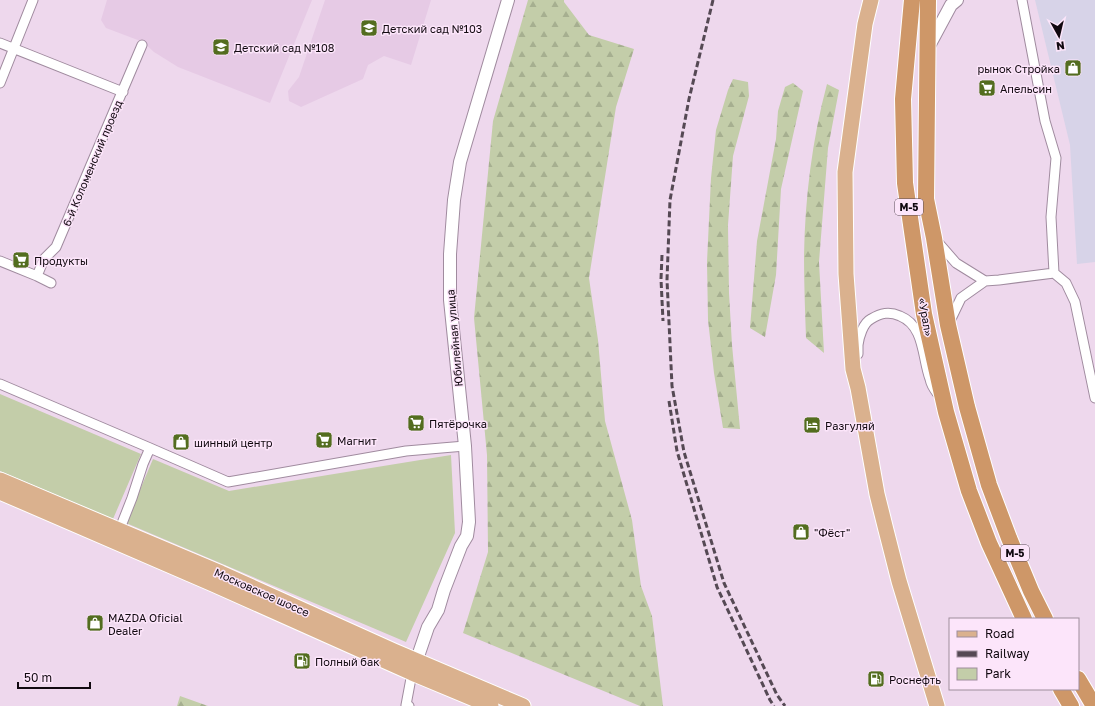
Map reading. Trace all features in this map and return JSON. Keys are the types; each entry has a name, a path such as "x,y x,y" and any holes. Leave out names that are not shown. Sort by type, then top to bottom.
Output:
{"highway":[{"name":"«Урал»","path":"912,0 903,99 904,183 915,246 924,314 946,412 969,491 989,543 1024,618"},
{"name":"«Урал»","path":"928,0 926,199 948,325 967,407 989,485 1031,591 1044,618"},
{"path":"1079,681 1094,706"},
{"path":"1062,690 1071,706"}],"main road":[{"path":"871,0 865,24 845,172 846,274 853,369 858,388 870,459 884,522 899,581 937,706"},
{"name":"Московское шоссе","path":"0,480 221,573 491,706"},
{"name":"Московское шоссе","path":"0,492 213,584 414,667 523,706"}],"street":[{"path":"0,83 33,0"},
{"name":"Юбилейная улица","path":"414,667 428,627 438,610 444,590 466,536 469,522 465,446 450,300 450,254 454,200 460,162 508,0"},
{"path":"927,49 951,5 958,0"},
{"path":"1022,0 1045,121 1056,158 1051,217 1054,273"},
{"path":"0,43 123,92"},
{"name":"6-й Коломенский проезд","path":"37,276 44,259 56,247 142,45"},
{"path":"934,238 956,263 985,281"},
{"path":"0,261 51,283"},
{"path":"948,325 961,298 985,281 1054,273 1066,283 1075,302 1095,398"},
{"path":"858,388 860,368 858,345 862,331 868,320 880,314 894,314 905,318 913,325 920,339 930,380 946,412"},
{"path":"0,384 228,482 406,451 465,446"},
{"path":"119,531 150,448"},
{"path":"409,706 406,705 414,667"}],"shaded area":[{"name":"Детский сад №108","path":"107,0 312,0 270,103 178,67 154,52 143,42 106,28 101,20"},
{"name":"Детский сад №103","path":"325,0 431,0 411,65 384,56 368,65 363,79 301,107 289,101 288,91 299,77"},
{"name":"рынок Стройка","path":"1035,0 1095,0 1095,262 1077,264 1070,145"}],"green space":[{"path":"528,0 564,0 589,35 634,49 616,107 589,278 598,340 605,421 632,520 641,586 652,616 663,706 640,706 463,633 488,552 487,455 474,318 493,121"},
{"path":"733,79 748,82 749,96 733,156 728,225 729,293 732,345 740,429 723,428 714,373 708,320 707,262 711,178 716,130 728,90"},
{"path":"793,83 803,91 781,189 776,275 765,337 750,328 757,241 776,139 778,111 785,87"},
{"path":"827,84 839,90 828,148 819,262 824,353 806,338 804,256 810,169 817,126"},
{"path":"0,394 141,454 113,519 0,471"},
{"path":"451,455 455,533 406,642 126,523 153,459 229,491"},
{"path":"180,696 208,706 177,706"}],"railway":[{"path":"713,0 689,99 670,200 667,280 672,386 684,452 724,583 777,695 785,706"},
{"path":"662,255 661,279 663,321"},
{"path":"669,401 677,451 717,587 774,706"}],"place":[{"name":"Детский сад №103","path":"369,28"},
{"name":"Детский сад №108","path":"221,47"},
{"name":"рынок Стройка","path":"1073,68"},
{"name":"Апельсин","path":"987,88"},
{"name":"Продукты","path":"21,260"},
{"name":"Пятёрочка","path":"416,423"},
{"name":"Разгуляй","path":"812,425"},
{"name":"Магнит","path":"324,440"},
{"name":"шинный центр","path":"181,442"},
{"name":"\"Фёст\"","path":"801,532"},
{"name":"MAZDA Oficial Dealer","path":"95,623"},
{"name":"Полный бак","path":"302,661"},
{"name":"Роснефть","path":"876,679"}]}
